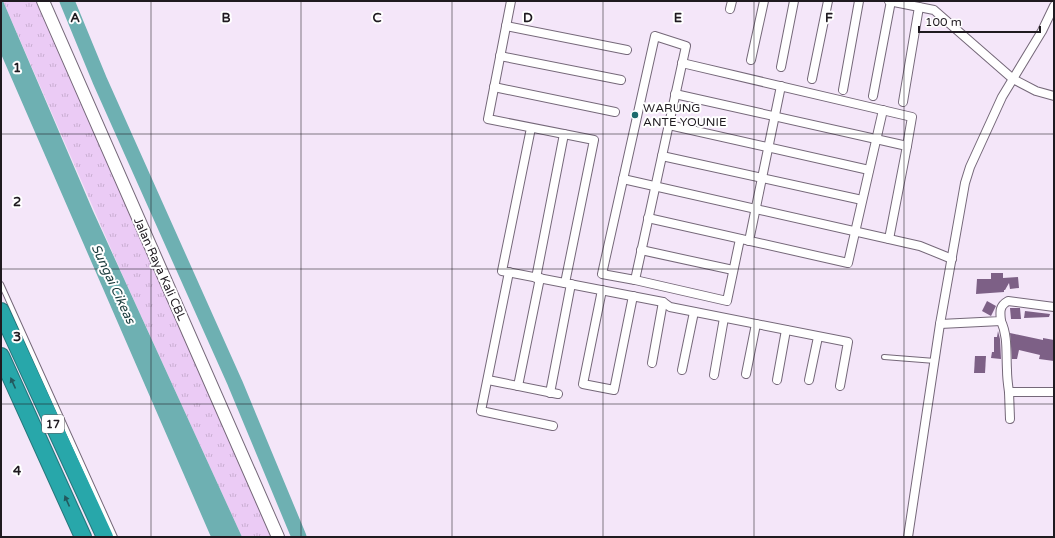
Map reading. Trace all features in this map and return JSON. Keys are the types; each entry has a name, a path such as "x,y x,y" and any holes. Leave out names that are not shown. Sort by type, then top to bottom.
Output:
{"highway":[{"name":"17","path":"1,311 105,537"},
{"name":"17","path":"1,356 83,537"}],"main road":[{"name":"Jalan Raya Kali CBL","path":"43,1 278,537"}],"street":[{"path":"488,380 554,393 568,284 594,140 488,119 511,1"},
{"path":"751,60 764,1"},
{"path":"781,66 794,1"},
{"path":"812,79 828,1"},
{"path":"843,90 859,1"},
{"path":"873,96 890,1 906,3 934,10 1013,79 1036,91 1054,96"},
{"path":"908,537 935,361 948,323 952,260 970,167 1002,97 1042,31 1054,6"},
{"path":"903,102 920,7"},
{"path":"506,26 627,50"},
{"path":"635,280 686,46 655,36 602,274 727,301 740,239"},
{"path":"500,56 621,80"},
{"path":"682,63 912,117 888,239"},
{"path":"749,241 776,117 781,86"},
{"path":"494,87 615,112"},
{"path":"675,94 907,146"},
{"path":"648,218 848,263 883,110"},
{"path":"669,125 869,170"},
{"path":"531,128 502,271 663,302 670,307 848,342 840,386"},
{"path":"518,386 564,134"},
{"path":"662,156 862,200"},
{"path":"623,179 920,246 952,260"},
{"path":"641,250 733,270"},
{"path":"509,272 482,411 553,426"},
{"path":"602,290 583,384 614,390 633,296"},
{"path":"1010,419 1006,339 1001,321 1000,309 1008,301 1054,307"},
{"path":"652,362 663,302"},
{"path":"682,370 694,312"},
{"path":"714,375 724,318"},
{"path":"948,323 1001,321"},
{"path":"746,374 756,324"},
{"path":"777,380 786,330"},
{"path":"809,380 818,336"},
{"path":"1009,392 1054,392"}],"lane":[{"path":"1,284 115,537"},
{"path":"884,357 935,361"}],"green space":[{"path":"3,1 43,1 278,537 242,537 122,274"}],"water":[{"name":"Sungai Cikeas","path":"1,1 3,1 93,211 242,537 211,537 1,54"}],"building":[{"path":"991,273 1003,273 1003,278 1018,277 1019,288 1010,289 1009,283 1004,292 976,294 977,279 991,279"},
{"path":"987,301 996,306 991,316 982,311"},
{"path":"1010,308 1020,308 1021,319 1011,319"},
{"path":"1025,311 1050,314 1049,317 1024,318"},
{"path":"998,331 1001,359 991,358 992,352 994,352 994,337 997,337"},
{"path":"1010,333 1043,340 1043,338 1054,340 1054,361 1039,359 1040,355 1019,350 1017,359 1012,359"},
{"path":"975,356 986,356 985,373 974,373"}],"waterway":[{"path":"67,1 100,81 235,383 299,537"}],"place":[{"name":"WARUNG ANTE YOUNIE","path":"635,115"}]}
